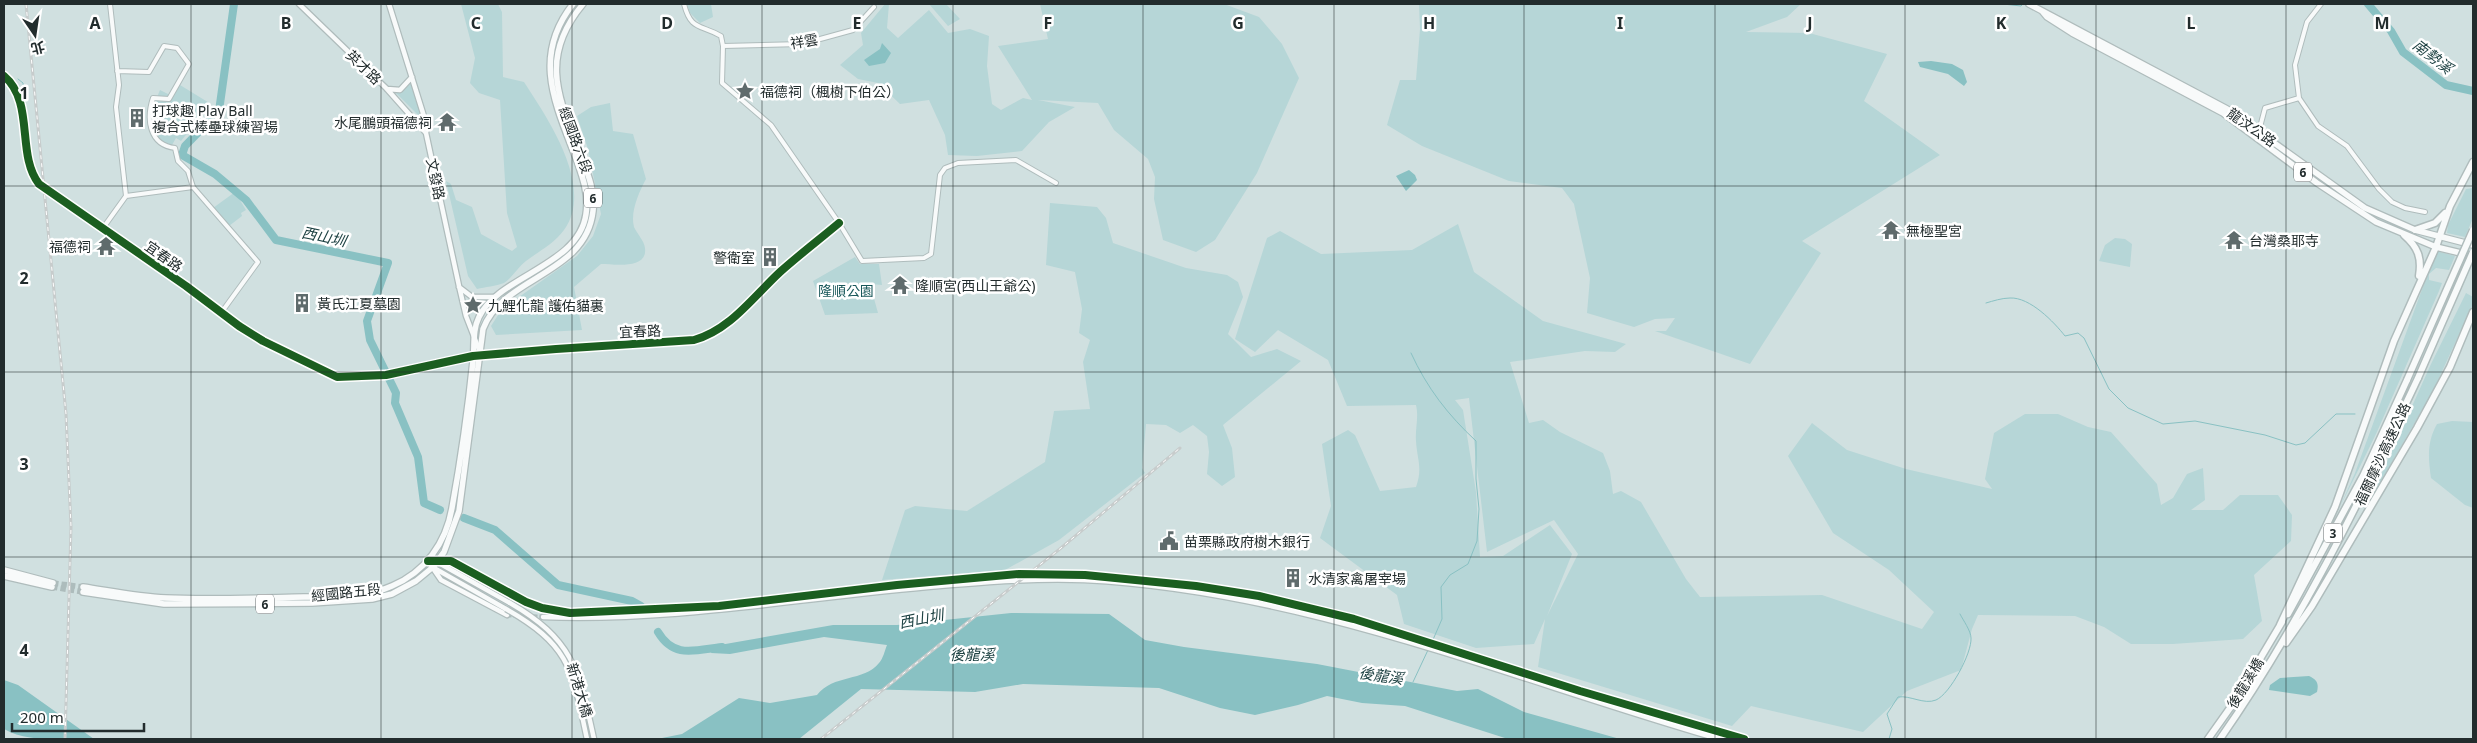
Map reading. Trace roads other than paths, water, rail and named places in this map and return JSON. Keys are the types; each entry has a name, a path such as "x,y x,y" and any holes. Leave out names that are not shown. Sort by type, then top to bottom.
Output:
{"highway":[{"path":"2280,625 2335,507 2394,341 2418,282 2436,247 2452,203 2473,162"},
{"path":"2415,230 2435,223 2452,203"},
{"name":"福爾摩沙高速公路","path":"2280,625 2295,603 2363,476 2473,230"},
{"path":"2404,235 2412,242 2419,253 2421,265 2418,282"},
{"name":"福爾摩沙高速公路","path":"2299,621 2370,480 2473,254"},
{"path":"2299,621 2417,428 2450,367 2473,312"},
{"name":"後龍溪橋","path":"2220,739 2280,650 2291,638 2299,621"},
{"name":"後龍溪橋","path":"2208,739 2235,701 2280,625"}],"main road":[{"name":"經國路六段","path":"474,335 481,314 497,297 563,252 582,227 586,216 587,204 582,176 553,97 550,76 551,45 557,26 573,4"},
{"name":"經國路六段","path":"481,356 483,329 490,313 569,257 584,239 593,213 594,202 590,180 562,105 555,74 563,30 583,4"},
{"name":"龍汶公路","path":"2030,4 2042,11 2047,17 2227,109 2319,180 2363,211 2404,235 2436,247 2473,254"},
{"name":"龍汶公路","path":"2363,211 2415,230 2473,244"},
{"path":"563,252 569,257"},
{"name":"經國路五段","path":"165,601 348,595 391,587 419,570 442,540 452,510 473,356 474,335"},
{"name":"經國路五段","path":"83,589 165,601 350,602 392,594 416,581 433,568 437,562 448,544 459,511 481,356"},
{"path":"4,570 53,585 4,576"},
{"path":"348,595 350,602"}],"street":[{"path":"103,228 126,196 116,107 119,85 110,4"},
{"name":"英才路","path":"299,4 386,88 426,133"},
{"name":"文發路","path":"389,4 427,126 426,133 466,316 481,356"},
{"path":"684,4 690,21 702,29 721,36 724,46 722,83 771,125 839,223 862,261 924,258 931,254 940,175 945,168 958,163 1016,160 1056,183"},
{"path":"2321,4 2307,22 2297,58 2296,83 2299,98 2318,126 2347,146 2380,190 2392,202 2405,208 2425,212"},
{"name":"祥雲","path":"724,46 802,44 852,30 874,7"},
{"path":"117,71 149,72 164,46 177,48 189,64 169,99 153,98 151,120 157,142 162,146 175,148 178,161 188,171 193,187 258,262 221,312"},
{"name":"宜春路","path":"4,76 14,87 21,108 34,179 39,184 257,338 337,377 386,375 473,356 703,338 733,319 780,273 839,223"},
{"path":"386,88 400,90 412,77"},
{"path":"2257,133 2264,108 2299,98"},
{"path":"126,196 193,187"},
{"path":"459,286 472,297 497,297"},
{"path":"428,560 437,562 451,561 526,602 542,608 570,613 719,606 897,584 1020,574 1085,575 1196,586 1259,596 1354,619 1580,691 1744,739"},
{"path":"428,560 441,581 507,614"},
{"name":"新港大橋","path":"437,562 510,603 552,632 566,650 579,677 594,739"},
{"name":"新港大橋","path":"433,568 539,629 556,646 566,661 573,678 587,739"},
{"path":"543,617 711,612 896,590 1021,580 1084,580 1196,591 1353,624 1720,739"}],"water":[{"path":"882,43 891,53 885,63 869,66 864,60 880,49"},
{"path":"1931,61 1952,64 1963,70 1967,82 1964,86 1948,74 1920,67 1918,62"},
{"path":"1409,170 1415,175 1417,180 1406,191 1396,176"},
{"name":"後龍溪","path":"1011,613 1109,614 1145,640 1184,647 1317,664 1457,691 1478,689 1524,712 1620,739 1508,739 1405,706 1362,703 1327,696 1255,715 1220,708 1159,688 1023,684 975,692 861,689 799,739 657,739 682,734 739,698 770,703 817,695 831,684 873,669 882,659 887,645 824,637 730,654 711,653 714,646 833,625 897,625"},
{"path":"2309,676 2316,680 2318,686 2317,692 2310,696 2269,690 2270,685 2280,678"},
{"path":"4,680 18,685 94,739 59,740 35,738 4,729"}],"waterway":[{"name":"西山圳","path":"234,4 219,111 185,146 182,155 215,174 246,200 276,240 388,263 367,321 370,340 396,393 395,403 418,457 424,503 440,510"},
{"path":"2003,4 2021,6 2023,4"},
{"name":"南勢溪","path":"2368,4 2391,31 2403,52 2446,85 2473,91"},
{"path":"18,79 23,83 33,168"},
{"path":"1986,303 2004,298 2018,299 2041,311 2065,336 2078,333 2084,338 2109,389 2128,408 2163,424 2195,421 2265,435 2296,445 2305,443 2336,414 2355,414"},
{"path":"1411,353 1424,378 1439,400 1476,441 1476,479 1479,509 1477,541 1468,564 1450,575 1441,587 1442,619 1432,642"},
{"name":"西山圳","path":"464,518 495,530 558,585 632,601 641,606"},
{"path":"1889,739 1892,729 1887,714 1898,697 1927,701 1936,700 1948,690 1959,672 1968,653 1971,638 1960,614"},
{"name":"西山圳","path":"658,632 664,641 671,646 686,651 722,647"},
{"path":"1413,682 1428,650"}],"tunnel":[{"path":"53,583 83,587"},
{"path":"52,587 83,592"},
{"path":"507,615 543,617"}],"railway":[{"path":"26,4 66,414 71,527 65,739"},
{"path":"821,739 1061,548 1180,448"}],"place":[{"name":"福德祠（楓樹下伯公）","path":"745,91"},
{"name":"打球趣 Play Ball 複合式棒壘球練習場","path":"137,118"},
{"name":"水尾鵬頭福德祠","path":"447,122"},
{"name":"無極聖宮","path":"1891,230"},
{"name":"台灣桑耶寺","path":"2234,240"},
{"name":"福德祠","path":"106,246"},
{"name":"警衛室","path":"770,257"},
{"name":"隆順宮(西山王爺公)","path":"900,285"},
{"name":"黃氏江夏墓園","path":"302,303"},
{"name":"九鯉化龍 護佑貓裏","path":"473,305"},
{"name":"苗栗縣政府樹木銀行","path":"1169,541"},
{"name":"水清家禽屠宰場","path":"1293,578"}],"park label":[{"name":"隆順公園","path":"846,290"}]}
